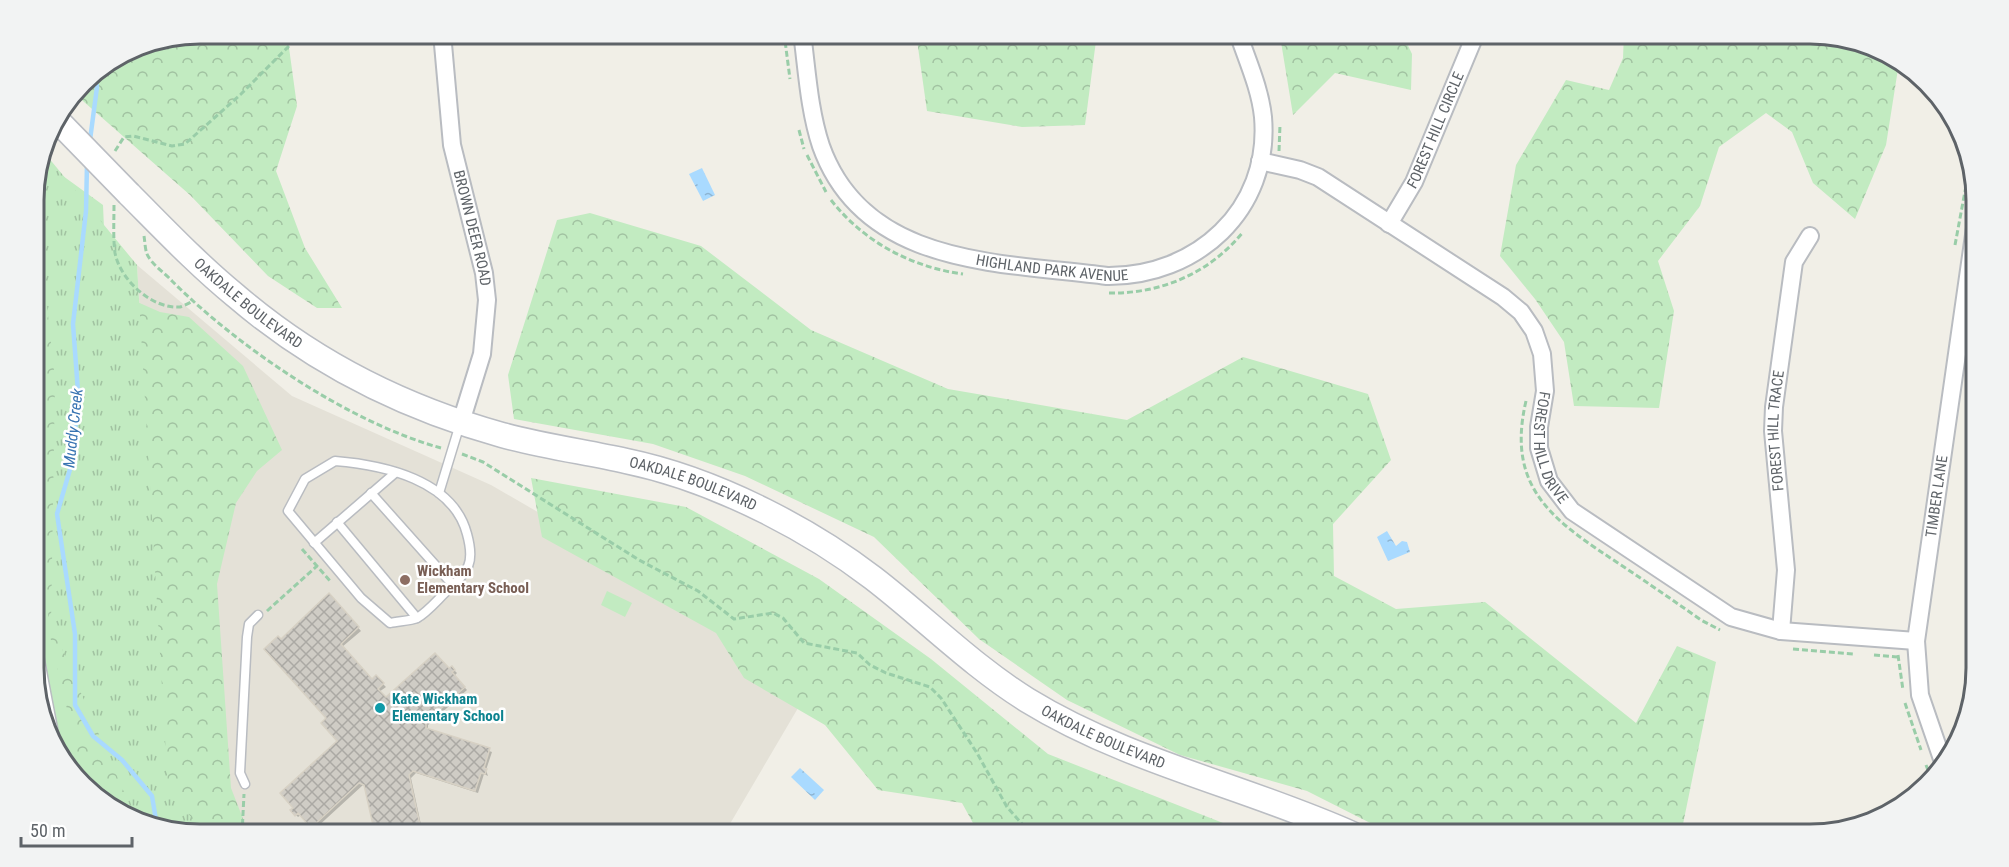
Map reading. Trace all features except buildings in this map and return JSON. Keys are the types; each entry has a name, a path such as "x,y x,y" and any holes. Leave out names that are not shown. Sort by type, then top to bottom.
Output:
{"main road":[{"name":"OAKDALE BOULEVARD","path":"62,126 121,194 201,265 273,326 353,376 395,397 461,422 506,435 630,462 674,474 729,494 792,525 847,559 975,664 1058,718 1136,754 1303,812 1328,823"}],"street":[{"name":"BROWN DEER ROAD","path":"443,44 452,145 484,273 487,300 482,354 461,422"},
{"name":"HIGHLAND PARK AVENUE","path":"804,44 815,123 829,163 840,183 855,202 886,229 929,249 952,255 1107,276 1152,272 1185,260 1214,240 1245,202 1260,161 1263,116 1258,92 1242,44"},
{"name":"FOREST HILL CIRCLE","path":"1389,224 1414,182 1471,44"},
{"name":"FOREST HILL DRIVE","path":"1260,161 1318,177 1503,297 1521,312 1534,331 1542,354 1545,376 1539,427 1543,465 1549,481 1572,511 1731,617 1782,639 1916,641"},
{"name":"FOREST HILL TRACE","path":"1782,639 1786,570 1773,431 1774,407 1794,262 1810,236"},
{"name":"TIMBER LANE","path":"1940,753 1920,695 1916,641 1966,291"}],"lane":[{"path":"439,493 461,422"},
{"path":"335,461 371,464 395,472 439,493 447,497 465,527 472,554 465,573 417,618 390,623 361,598 288,511 305,479 335,461"},
{"path":"314,543 395,472"},
{"path":"371,493 453,585"},
{"path":"337,522 417,618"},
{"path":"245,783 240,773 247,637 249,624 259,617"},
{"path":"45,686 49,709"}],"path":[{"path":"113,156 117,144 124,137 134,136 172,146 185,144 241,94 291,44"},
{"path":"786,44 791,84"},
{"path":"1278,165 1279,118"},
{"path":"798,125 801,142 817,179 833,202 857,228 906,259 965,274"},
{"path":"121,194 115,254 122,271 133,286 155,302 179,307 193,301"},
{"path":"144,230 148,256 193,301 285,371 350,410 398,433 483,462 639,560 698,591 734,619 772,613 783,618 804,643 857,653 870,665 886,673 930,687 941,698 971,744 1007,807 1022,823"},
{"path":"1102,292 1142,291 1183,279 1217,258 1244,231"},
{"path":"1527,397 1521,433 1524,462 1538,498 1551,515 1574,534 1701,620 1726,632"},
{"path":"302,549 330,581"},
{"path":"259,617 317,566"},
{"path":"1782,639 1857,654"},
{"path":"1867,654 1898,657"},
{"path":"243,824 245,783"}],"shaded area":[{"name":"Wickham Elementary School","path":"137,265 292,396 491,485 818,674 730,824 200,824 197,824 168,789"}],"green space":[{"path":"289,44 297,106 276,171 305,248 342,308 317,308 268,276 190,195 81,99 89,89 113,70 140,55 169,46"},
{"path":"918,44 1096,44 1085,125 1022,127 927,111"},
{"path":"1281,44 1407,44 1412,54 1411,90 1335,73 1293,115"},
{"path":"1624,44 1820,44 1840,46 1869,55 1898,71 1886,145 1855,219 1813,183 1792,132 1766,113 1719,147 1700,206 1658,261 1674,311 1659,408 1574,406 1564,342 1535,299 1500,256 1516,165 1566,80 1609,90 1623,58"},
{"path":"49,158 137,265 168,789 197,824 169,821 131,808 51,624 55,380 44,278 44,189"},
{"path":"48,165 103,205 106,274 126,297 160,312 189,317 243,366 282,450 257,471 236,503 217,584 231,788 245,824 169,821 140,812 121,803 89,778 81,768 50,636 44,564 46,378 44,374 44,189"},
{"path":"590,213 701,246 811,330 948,389 1127,420 1243,357 1368,394 1391,460 1333,524 1334,576 1396,609 1485,602 1636,723 1677,646 1716,662 1683,823 1371,823 1307,791 1180,755 1067,700 979,639 874,537 745,476 653,444 514,419 508,375 557,220"},
{"path":"44,278 55,380 134,809 121,803 89,778 64,746 55,727 45,688"},
{"path":"531,478 686,507 819,579 931,659 1048,754 1224,823 973,824 962,803 878,790 825,725 744,678 716,633 542,537"},
{"path":"607,591 632,603 625,617 601,605"}],"water":[{"path":"702,168 715,195 703,201 689,174"},
{"path":"1387,531 1396,546 1402,541 1407,542 1410,552 1388,561 1377,537"},
{"path":"800,768 824,790 815,800 791,777"}],"waterway":[{"name":"Muddy Creek","path":"90,140 96,83"},
{"name":"Muddy Creek","path":"87,164 86,211 73,324 78,392 73,459 57,514 75,634 75,705 93,736 122,760 152,796 155,817"}],"place":[{"name":"Wickham Elementary School","path":"405,580"},
{"name":"Kate Wickham Elementary School","path":"380,708"}]}
